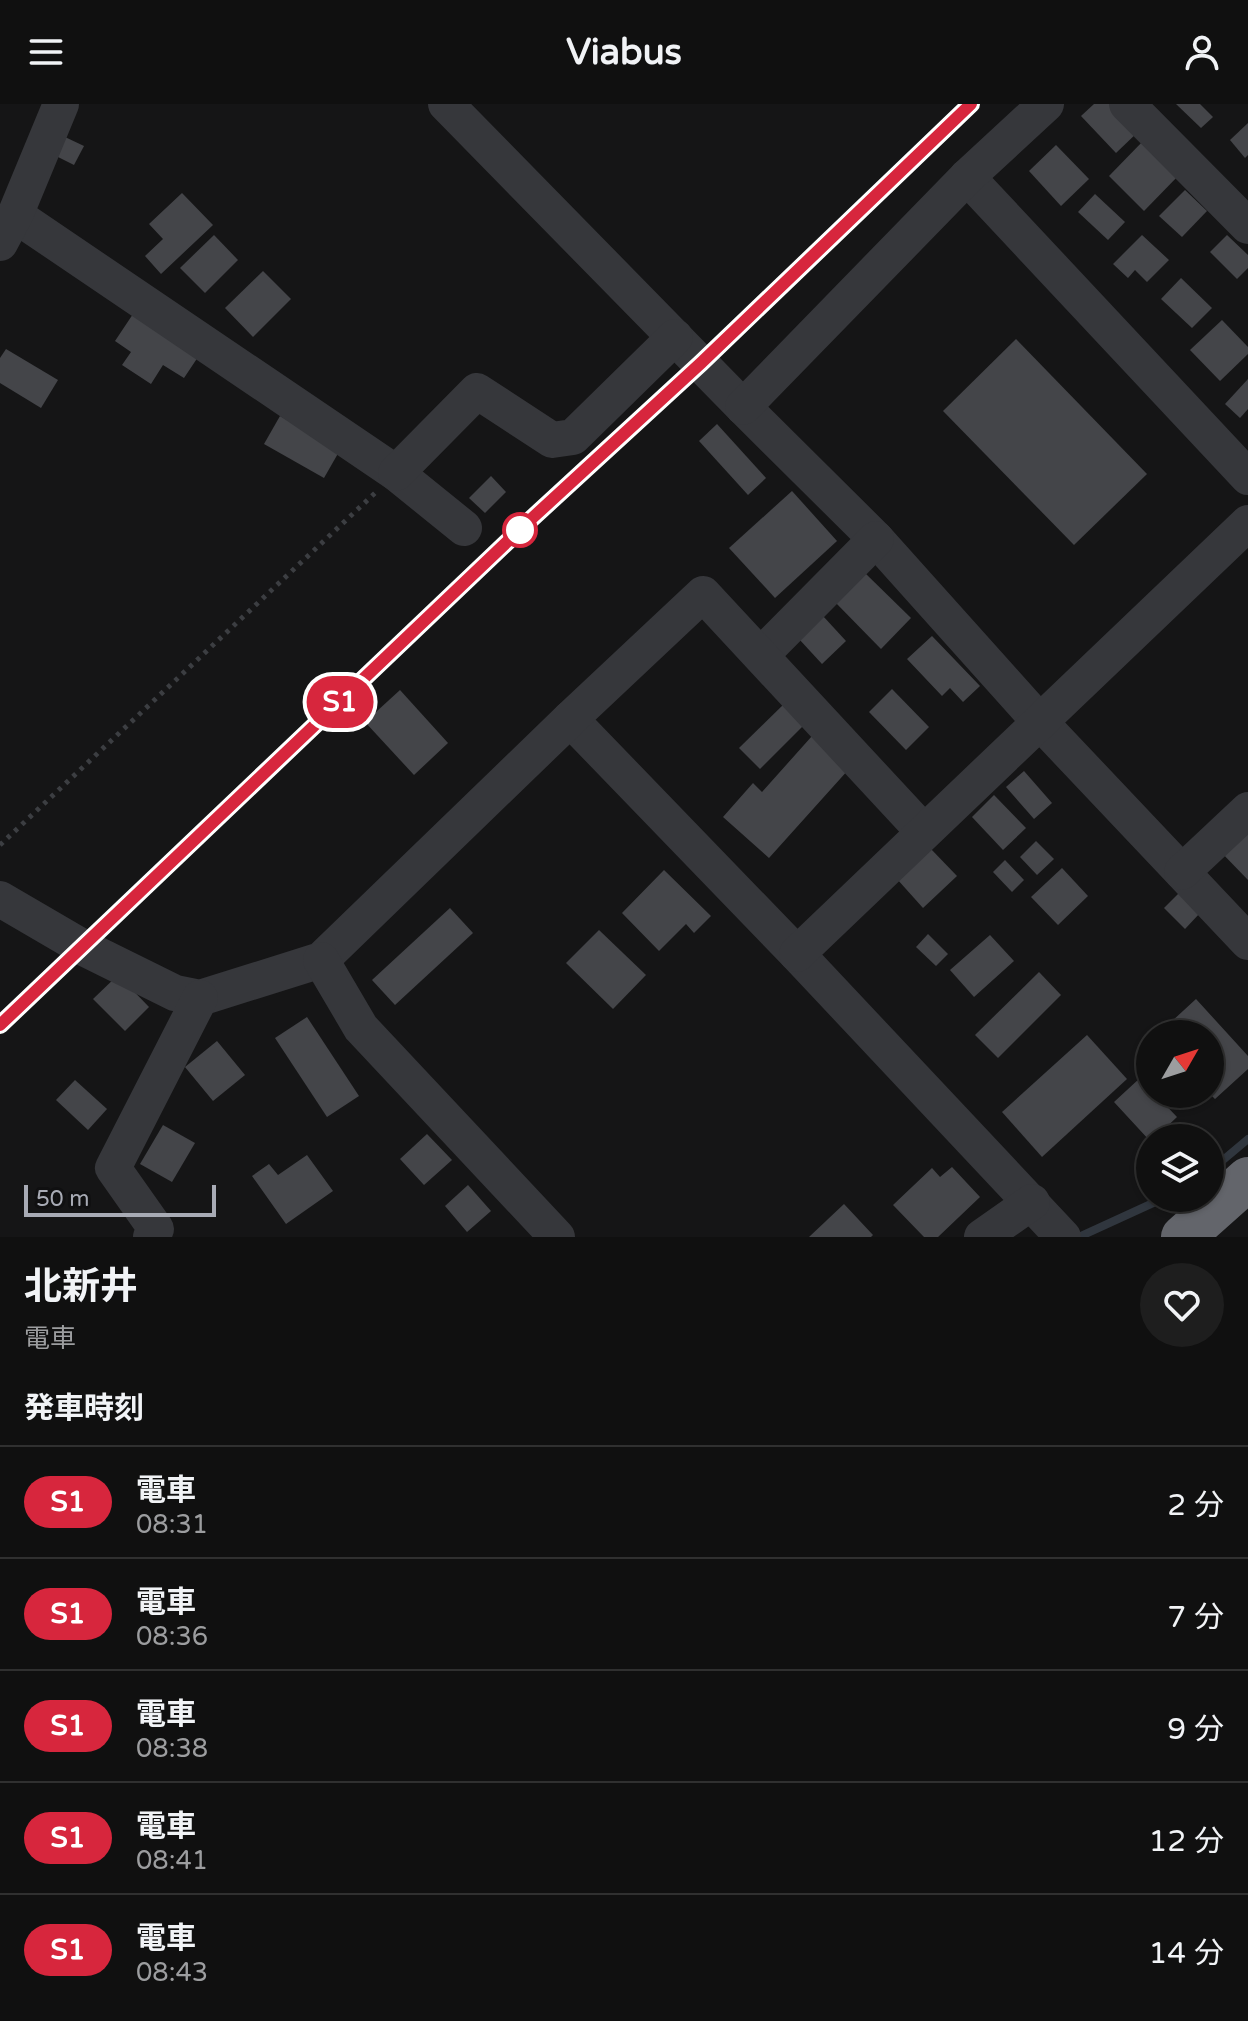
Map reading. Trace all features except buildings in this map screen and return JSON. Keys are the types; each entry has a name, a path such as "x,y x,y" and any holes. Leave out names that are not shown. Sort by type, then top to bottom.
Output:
{"highway":[{"path":"1183,1237 1248,1179"}],"street":[{"path":"61,104 7,229 396,473 464,528"},
{"path":"446,104 876,539 1040,722 1248,942"},
{"path":"743,407 967,177 1046,104"},
{"path":"1127,104 1248,226"},
{"path":"967,177 1248,477"},
{"path":"396,473 477,391 552,440 573,437 675,337"},
{"path":"797,954 1248,523"},
{"path":"761,655 876,539"},
{"path":"0,899 84,948 175,993 200,998 321,960 703,594 924,832"},
{"path":"570,719 797,954 1063,1237"},
{"path":"1182,872 1248,810"},
{"path":"321,960 361,1028 557,1237"},
{"path":"151,1237 156,1229 113,1168 200,998"},
{"path":"982,1237 1032,1202"}],"path":[{"path":"0,845 396,473"}],"waterway":[{"path":"1224,1159 1248,1139"},
{"path":"1079,1237 1136,1211"}],"railway":[{"path":"0,1025 971,104"}],"train":[{"name":"S1","path":"0,1025 971,104"}]}
